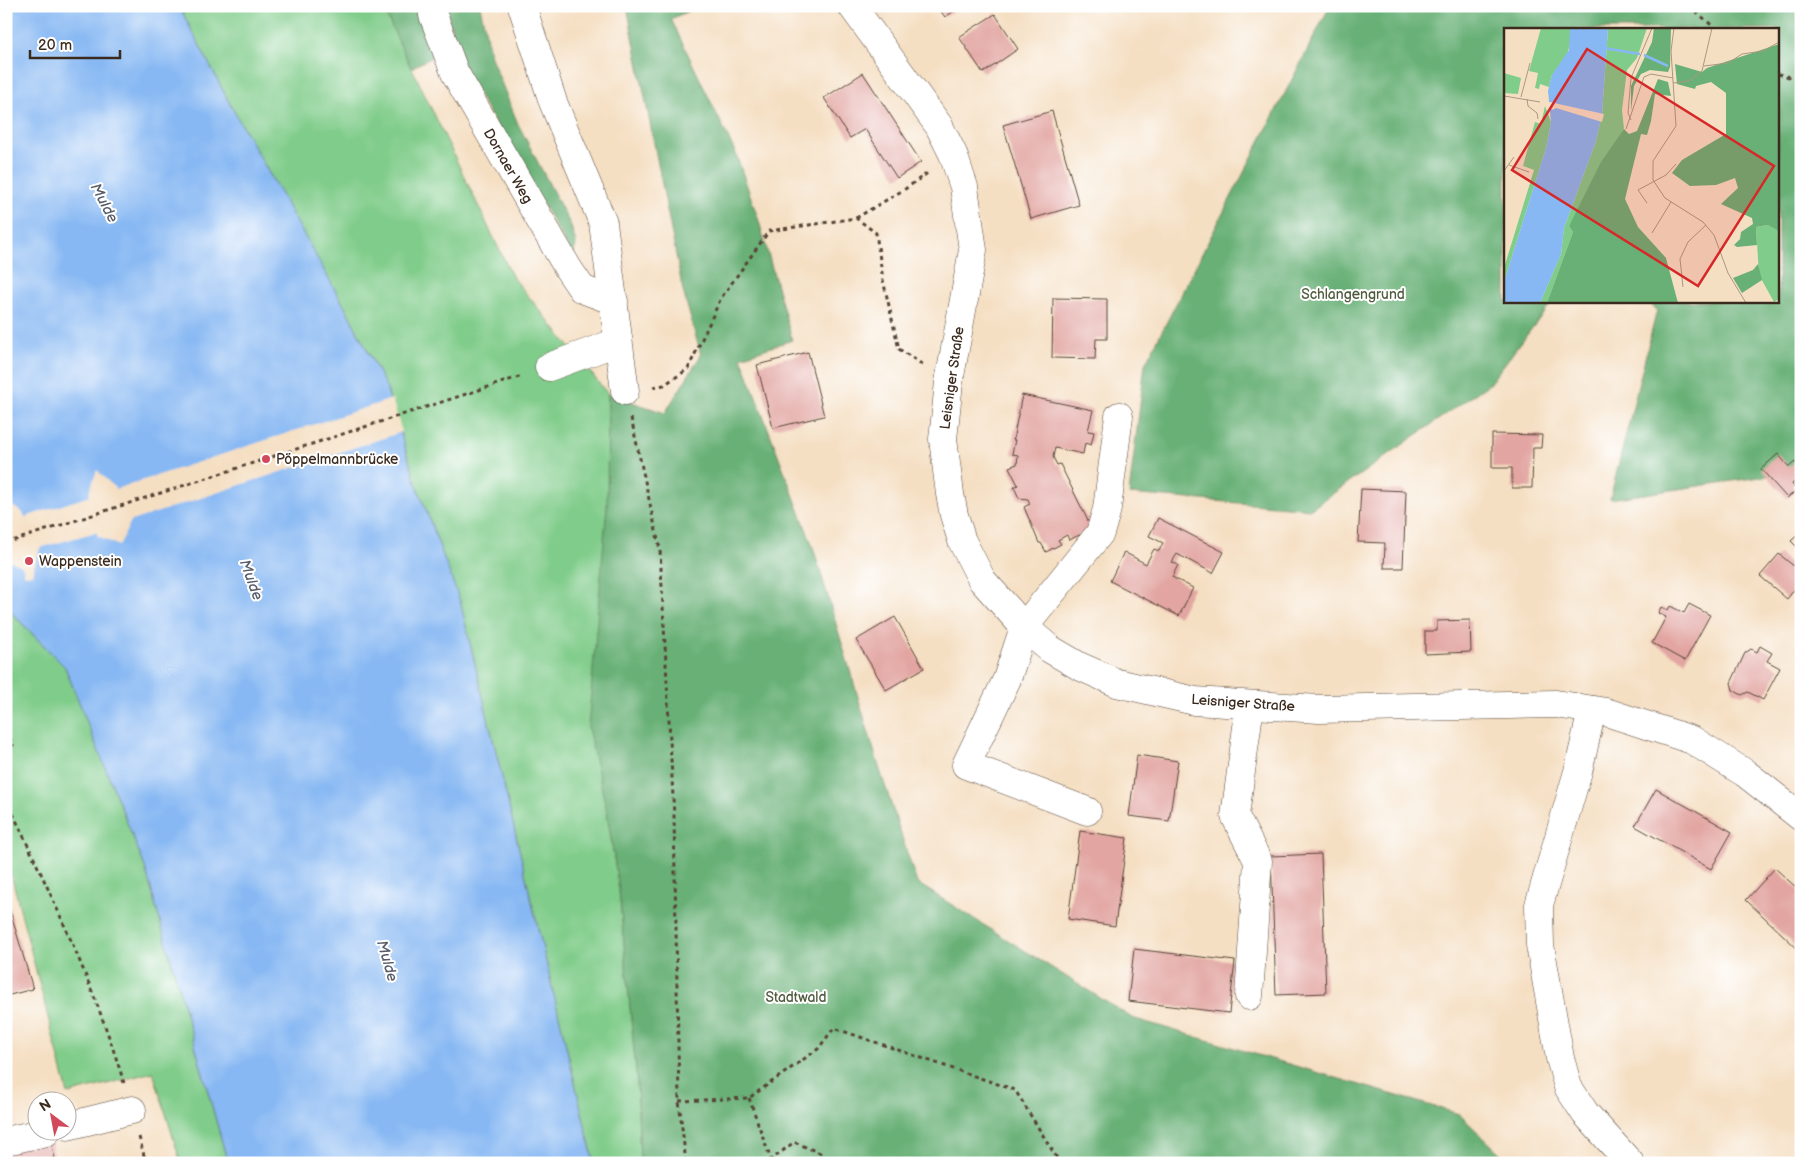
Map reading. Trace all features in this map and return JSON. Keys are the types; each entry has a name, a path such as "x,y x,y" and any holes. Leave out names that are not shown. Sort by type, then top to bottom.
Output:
{"main road":[{"name":"Dornaer Weg","path":"432,6 432,15 454,73 568,270 582,289 614,301"},
{"path":"522,6 553,102 603,223 625,391"},
{"name":"Leisniger Straße","path":"852,6 938,126 953,154 964,187 973,250 949,382 944,439 954,515 962,541 982,580 1024,627 1057,653 1079,666 1117,682 1195,701 1319,709 1556,704 1639,721 1692,740 1745,773 1801,817"},
{"path":"549,367 618,342"},
{"path":"1087,811 966,766 1007,679 1024,627 1100,533 1107,510 1119,416"},
{"path":"1249,996 1258,861 1235,816 1250,705"},
{"path":"1592,710 1580,768 1539,905 1540,945 1560,1058 1568,1087 1585,1113 1630,1163"},
{"path":"78,1124 132,1110"},
{"path":"6,1141 28,1136"}],"path":[{"path":"1690,6 1715,28"},
{"path":"1780,75 1801,80"},
{"path":"686,1163 679,1101 674,816 660,548 625,391 664,385 688,368 721,298 769,231 856,218 905,189"},
{"path":"856,218 876,233 883,280 899,349 949,382"},
{"path":"6,543 549,367"},
{"path":"6,730 12,745 6,751"},
{"path":"6,799 76,947 109,1035 146,1163"},
{"path":"679,1101 749,1098 818,1049 834,1028 1015,1090 1060,1163"},
{"path":"749,1098 771,1160 794,1142 820,1153 819,1163"}],"green space":[{"path":"179,6 382,6 512,276 608,394 607,812 619,890 637,1081 640,1163 594,1163 460,601 417,486 386,387 346,309 232,108"},
{"path":"382,6 417,6 432,57 411,68"},
{"path":"445,6 480,6 491,57 518,124 571,226 576,244 573,256 463,68"},
{"name":"Stadtwald","path":"627,6 699,6 671,19 736,154 759,221 792,340 741,357 813,547 879,767 917,883 1132,1018 1459,1114 1510,1163 640,1163 637,1081 619,890 607,812 588,728 607,505 608,394 665,413 701,355 683,291"},
{"name":"Schlangengrund","path":"1330,6 1801,6 1801,471 1610,499 1657,310 1648,302 1780,302 1780,28 1504,28 1504,302 1552,302 1489,384 1311,509 1129,494 1145,364"},
{"path":"6,607 65,667 145,867 228,1163 181,1163 153,1072 76,1092 67,1092 6,855"}],"water":[{"name":"Mulde","path":"6,6 179,6 232,108 346,309 386,387 417,486 460,601 594,1163 228,1163 145,867 65,667 6,607"}],"pier":[{"name":"Pöppelmannbrücke","path":"392,399 402,432 131,521 119,546 98,536 96,532 40,548 32,574 25,575 22,566 6,559 6,502 23,513 25,517 90,496 89,492 97,470 116,489"}],"building":[{"path":"937,6 962,6 945,17"},
{"path":"995,14 1018,49 983,73 959,37"},
{"path":"863,73 921,162 897,178 865,129 850,138 824,98"},
{"path":"1052,111 1079,205 1031,219 1003,125"},
{"path":"1053,298 1107,299 1107,339 1096,339 1095,359 1052,358"},
{"path":"808,352 824,416 773,428 757,365"},
{"path":"1022,395 1093,410 1088,431 1094,432 1091,445 1085,443 1083,454 1055,448 1053,457 1057,465 1060,464 1092,529 1069,540 1067,535 1058,540 1061,544 1046,552 1041,543 1039,543 1024,507 1030,504 1028,499 1019,498 1014,487 1018,485 1009,467 1017,464 1018,455 1012,454 1015,440 1013,440"},
{"path":"1492,434 1542,435 1541,448 1533,448 1532,488 1512,488 1512,468 1492,468"},
{"path":"1778,454 1789,467 1795,462 1800,468 1796,472 1800,477 1792,484 1797,490 1787,498 1761,469"},
{"path":"1361,489 1406,491 1403,568 1384,568 1385,543 1358,542"},
{"path":"1158,518 1224,552 1213,573 1177,554 1172,562 1178,565 1172,577 1193,588 1179,616 1110,581 1124,552 1146,564 1154,549 1159,551 1163,543 1149,536"},
{"path":"1801,532 1801,551 1791,541"},
{"path":"1779,554 1801,572 1801,581 1787,599 1760,576"},
{"path":"1689,604 1710,615 1685,661 1652,643 1666,617 1658,613 1661,607 1668,610 1670,606 1684,613"},
{"path":"895,617 924,668 886,690 856,640"},
{"path":"1470,620 1471,652 1425,654 1425,631 1437,631 1437,621"},
{"path":"1760,646 1772,653 1767,661 1780,668 1763,700 1748,692 1742,695 1733,690 1731,683 1745,653 1751,649 1757,652"},
{"path":"1137,755 1178,761 1169,821 1129,816"},
{"path":"1656,789 1732,832 1711,869 1635,826"},
{"path":"1080,831 1127,838 1115,926 1068,919"},
{"path":"1321,854 1326,993 1276,995 1271,856"},
{"path":"1775,868 1801,892 1801,952 1746,900"},
{"path":"6,897 33,989 6,996"},
{"path":"1134,949 1235,961 1229,1013 1128,1001"},
{"path":"51,1142 56,1163 6,1163 6,1150"}],"place":[{"name":"Pöppelmannbrücke","path":"266,459"},
{"name":"Wappenstein","path":"29,561"}]}
